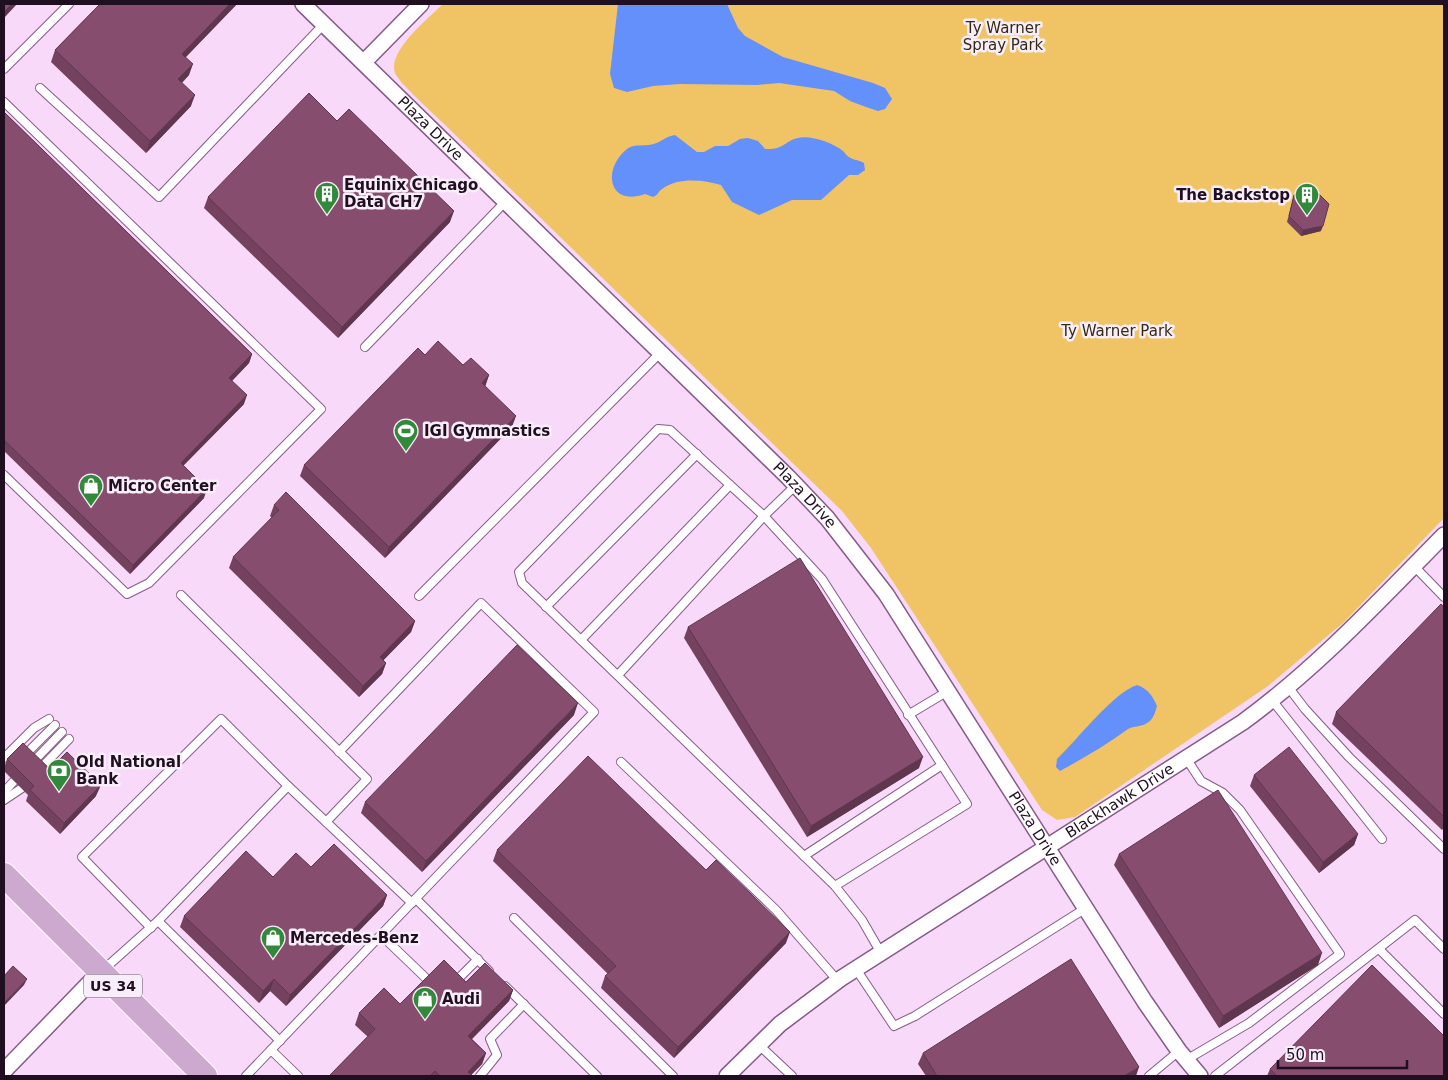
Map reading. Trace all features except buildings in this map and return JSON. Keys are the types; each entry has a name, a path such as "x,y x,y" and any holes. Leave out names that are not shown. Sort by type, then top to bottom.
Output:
{"main road":[{"name":"US 34","path":"4,877 205,1076"}],"street":[{"name":"Plaza Drive","path":"303,4 796,485 857,554 886,594 1086,908 1183,1056 1200,1076"},
{"path":"364,62 421,4"},
{"name":"Blackhawk Drive","path":"727,1076 780,1024 838,981 1186,758 1289,688 1345,637 1444,535"},
{"path":"4,1071 100,972"}],"lane":[{"path":"4,69 69,4"},
{"path":"40,88 159,197 324,24"},
{"path":"4,102 321,408 150,583 127,594 4,475"},
{"path":"365,347 506,201"},
{"path":"420,596 661,352"},
{"path":"835,886 967,804 822,579 764,516 670,430 658,429 519,572 522,583 835,886 862,920 881,953"},
{"path":"546,607 696,454"},
{"path":"581,640 730,485"},
{"path":"618,675 764,516 796,485"},
{"path":"1414,566 1444,597"},
{"path":"182,595 367,779 326,822"},
{"path":"246,1076 594,712 481,603 339,752"},
{"path":"1289,688 1305,709 1349,758 1444,849"},
{"path":"908,715 948,691"},
{"path":"1272,700 1382,839"},
{"path":"151,928 82,858 221,719 326,822 478,959 597,1076"},
{"path":"4,758 34,728 52,722 23,757"},
{"path":"30,765 62,732"},
{"path":"38,772 69,739"},
{"path":"1149,1076 1183,1056 1249,1023 1340,954 1240,810 1223,793 1201,781 1186,758"},
{"path":"621,762 776,910 838,981"},
{"path":"804,856 942,765"},
{"path":"4,792 14,781"},
{"path":"100,972 151,928 288,786"},
{"path":"4,800 22,788"},
{"path":"856,969 894,1026 915,1016 1086,908"},
{"path":"514,918 673,1076"},
{"path":"1215,1076 1415,920 1444,949"},
{"path":"158,921 280,1041"},
{"path":"381,935 436,988"},
{"path":"1378,949 1444,1014"},
{"path":"450,987 478,959"},
{"path":"480,1076 497,1055 490,1039 524,1004"},
{"path":"759,1044 792,1076"},
{"path":"271,1050 298,1076"}],"green space":[{"name":"Ty Warner Park","path":"443,4 1444,4 1444,518 1344,622 1268,686 1075,817 1057,820 1042,810 871,548 842,511 398,78 395,73 394,64 403,45"}],"water":[{"path":"618,4 727,4 738,28 745,36 783,57 885,88 892,99 885,109 878,111 850,101 834,91 779,83 757,85 680,84 653,86 627,92 614,88 610,74"},
{"path":"675,135 697,152 704,152 715,146 728,146 740,139 748,138 758,141 765,149 781,147 793,139 803,137 822,140 834,145 848,157 864,163 865,170 858,175 849,175 821,200 792,200 759,215 732,202 721,185 707,182 683,181 669,185 653,197 645,194 633,197 616,191 612,175 614,166 619,157 629,147 653,144"},
{"path":"1137,685 1149,693 1157,706 1151,720 1145,724 1128,729 1060,771 1056,767 1057,759 1107,706 1128,689"}],"place":[{"name":"Equinix Chicago Data CH7","path":"327,215"},
{"name":"The Backstop","path":"1307,216"},
{"name":"IGI Gymnastics","path":"406,452"},
{"name":"Micro Center","path":"91,507"},
{"name":"Old National Bank","path":"59,792"},
{"name":"Mercedes-Benz","path":"273,959"},
{"name":"Audi","path":"425,1020"}],"park label":[{"name":"Ty Warner Spray Park","path":"1003,36"}]}
